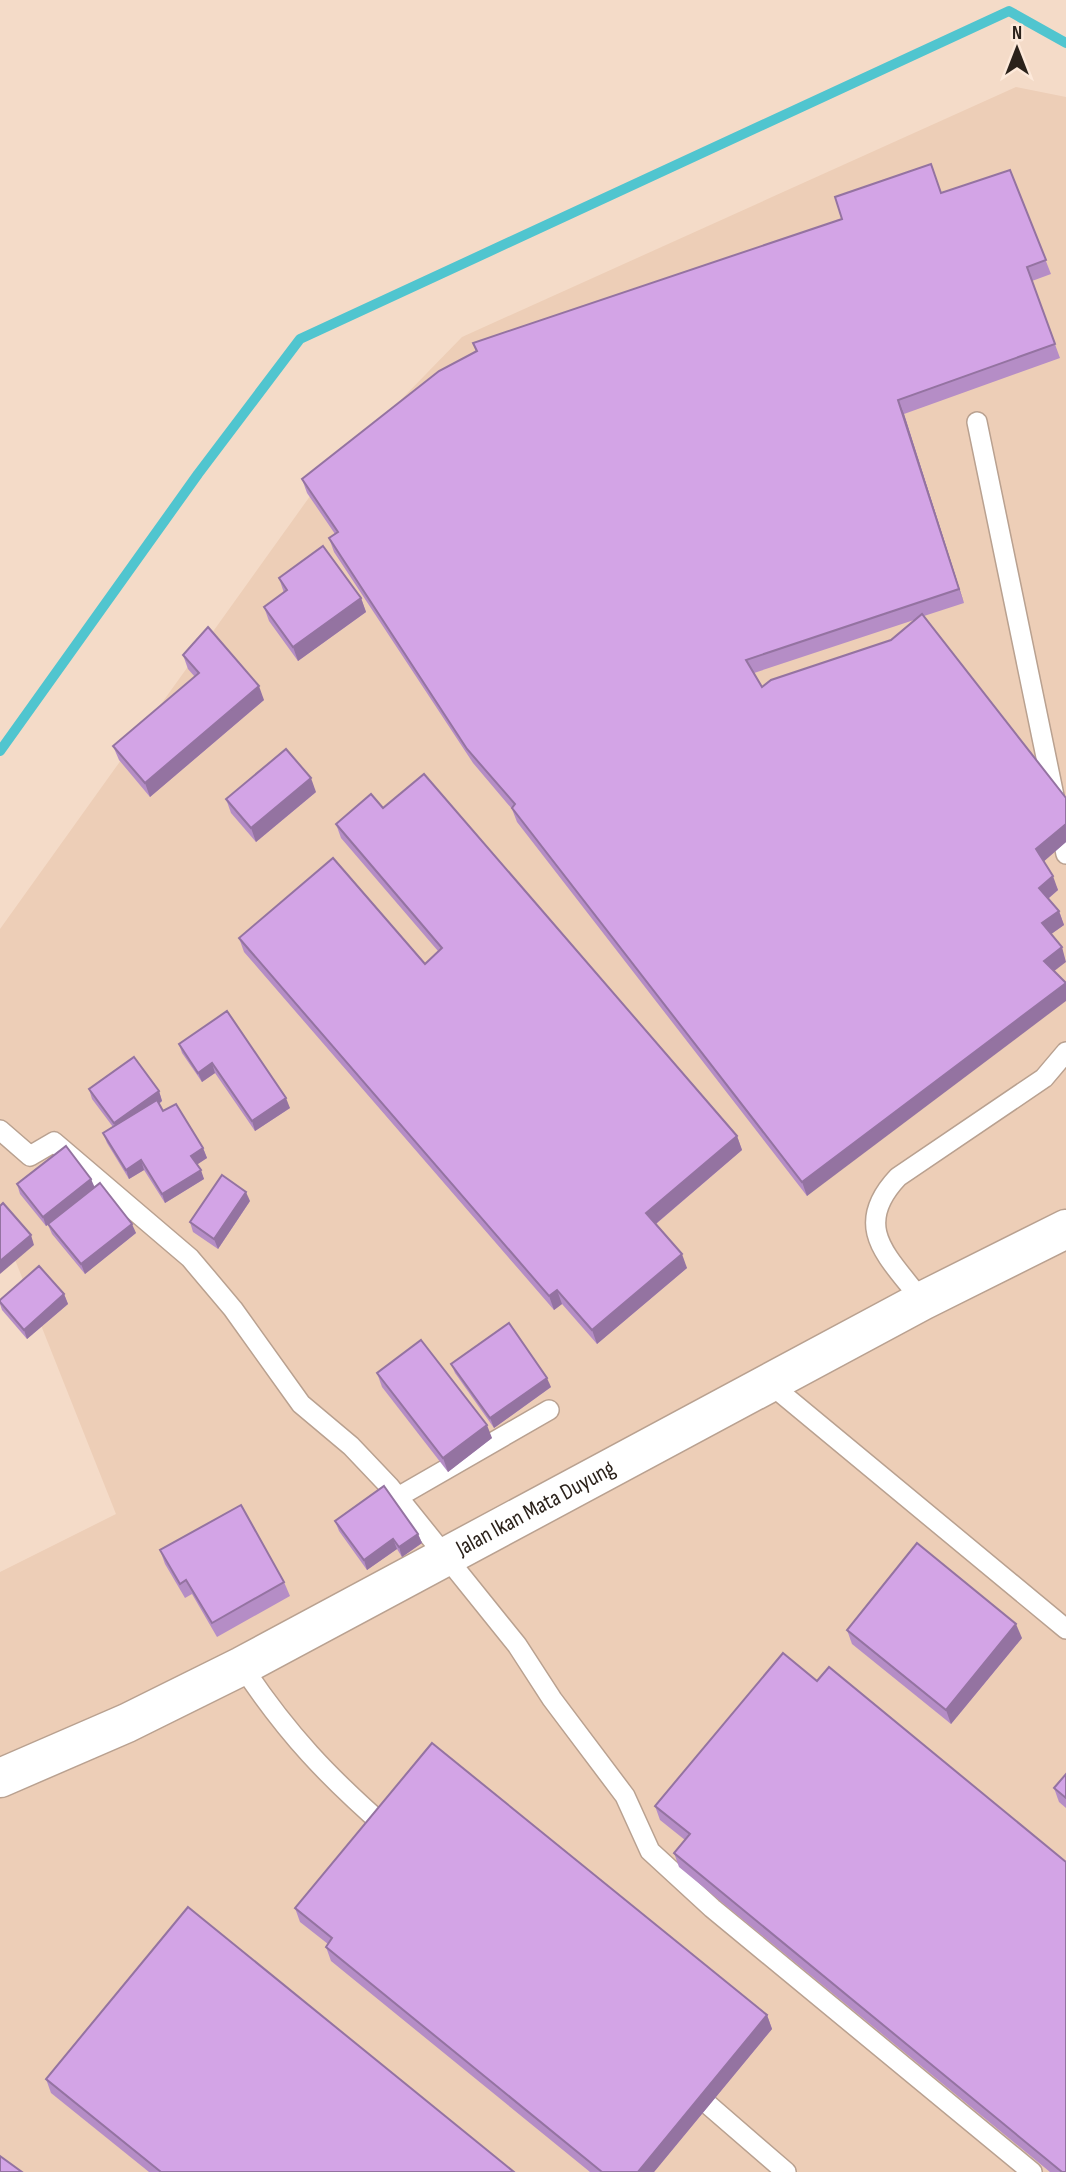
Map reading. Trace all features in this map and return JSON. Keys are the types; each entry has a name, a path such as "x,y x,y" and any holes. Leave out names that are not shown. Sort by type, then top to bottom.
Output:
{"street":[{"name":"Jalan Ikan Mata Duyung","path":"0,1778 127,1723 242,1667 922,1301 1066,1228"}],"lane":[{"path":"977,422 1066,854"},
{"path":"922,1301 877,1242 874,1220 881,1199 898,1177 1044,1078 1066,1052"},
{"path":"0,1129 30,1156 54,1142 190,1258 233,1309 301,1404 351,1446 398,1497 517,1646 552,1699 625,1796 650,1851 712,1908 1032,2172"},
{"path":"769,1384 1066,1629"},
{"path":"398,1497 549,1410"},
{"path":"242,1667 288,1733 311,1759 406,1845"},
{"path":"670,2072 786,2172"}],"shaded area":[{"path":"1016,87 1066,97 1066,2172 0,2172 0,1572 116,1514 0,1222 0,929 318,485 462,337"}],"building":[{"path":"931,164 941,193 1010,170 1046,260 1027,267 1055,344 898,400 959,589 746,660 762,687 771,680 891,640 922,614 1066,798 1066,824 1036,849 1053,876 1039,888 1059,911 1042,923 1062,947 1044,961 1066,983 802,1182 512,808 515,804 467,749 329,538 338,532 302,479 439,371 477,351 473,343 842,219 835,197"},
{"path":"323,546 361,598 293,647 264,607 287,590 279,578"},
{"path":"208,627 259,686 145,783 113,746 199,673 183,655"},
{"path":"286,749 311,778 251,828 226,799"},
{"path":"424,774 737,1136 646,1213 682,1254 592,1330 557,1290 549,1296 239,938 333,858 425,964 442,948 336,824 371,794 383,808"},
{"path":"227,1011 286,1098 252,1121 212,1063 198,1073 179,1044"},
{"path":"134,1057 159,1091 114,1123 89,1089"},
{"path":"157,1100 163,1111 176,1104 203,1148 191,1156 201,1170 162,1194 141,1160 126,1170 103,1133"},
{"path":"66,1146 91,1179 43,1217 17,1184"},
{"path":"222,1175 246,1192 214,1239 190,1222"},
{"path":"100,1183 132,1224 81,1264 48,1224"},
{"path":"3,1203 31,1235 0,1261 0,1206"},
{"path":"39,1266 64,1294 24,1330 0,1300"},
{"path":"509,1323 547,1378 490,1418 451,1364"},
{"path":"421,1340 487,1425 443,1458 377,1373"},
{"path":"384,1486 418,1534 399,1547 393,1539 364,1560 335,1521"},
{"path":"241,1505 284,1582 212,1623 186,1580 180,1584 160,1550"},
{"path":"917,1543 1016,1624 946,1710 847,1630"},
{"path":"783,1653 817,1681 829,1667 1066,1862 1066,2172 1062,2172 674,1853 690,1834 655,1806"},
{"path":"432,1743 767,2015 638,2172 602,2172 326,1947 332,1938 295,1908"},
{"path":"1066,1774 1066,1798 1054,1788"},
{"path":"188,1907 514,2172 161,2172 46,2079"},
{"path":"0,2156 22,2172 0,2172"}],"waterway":[{"path":"0,751 198,474 300,339 1009,11 1066,43"}]}
